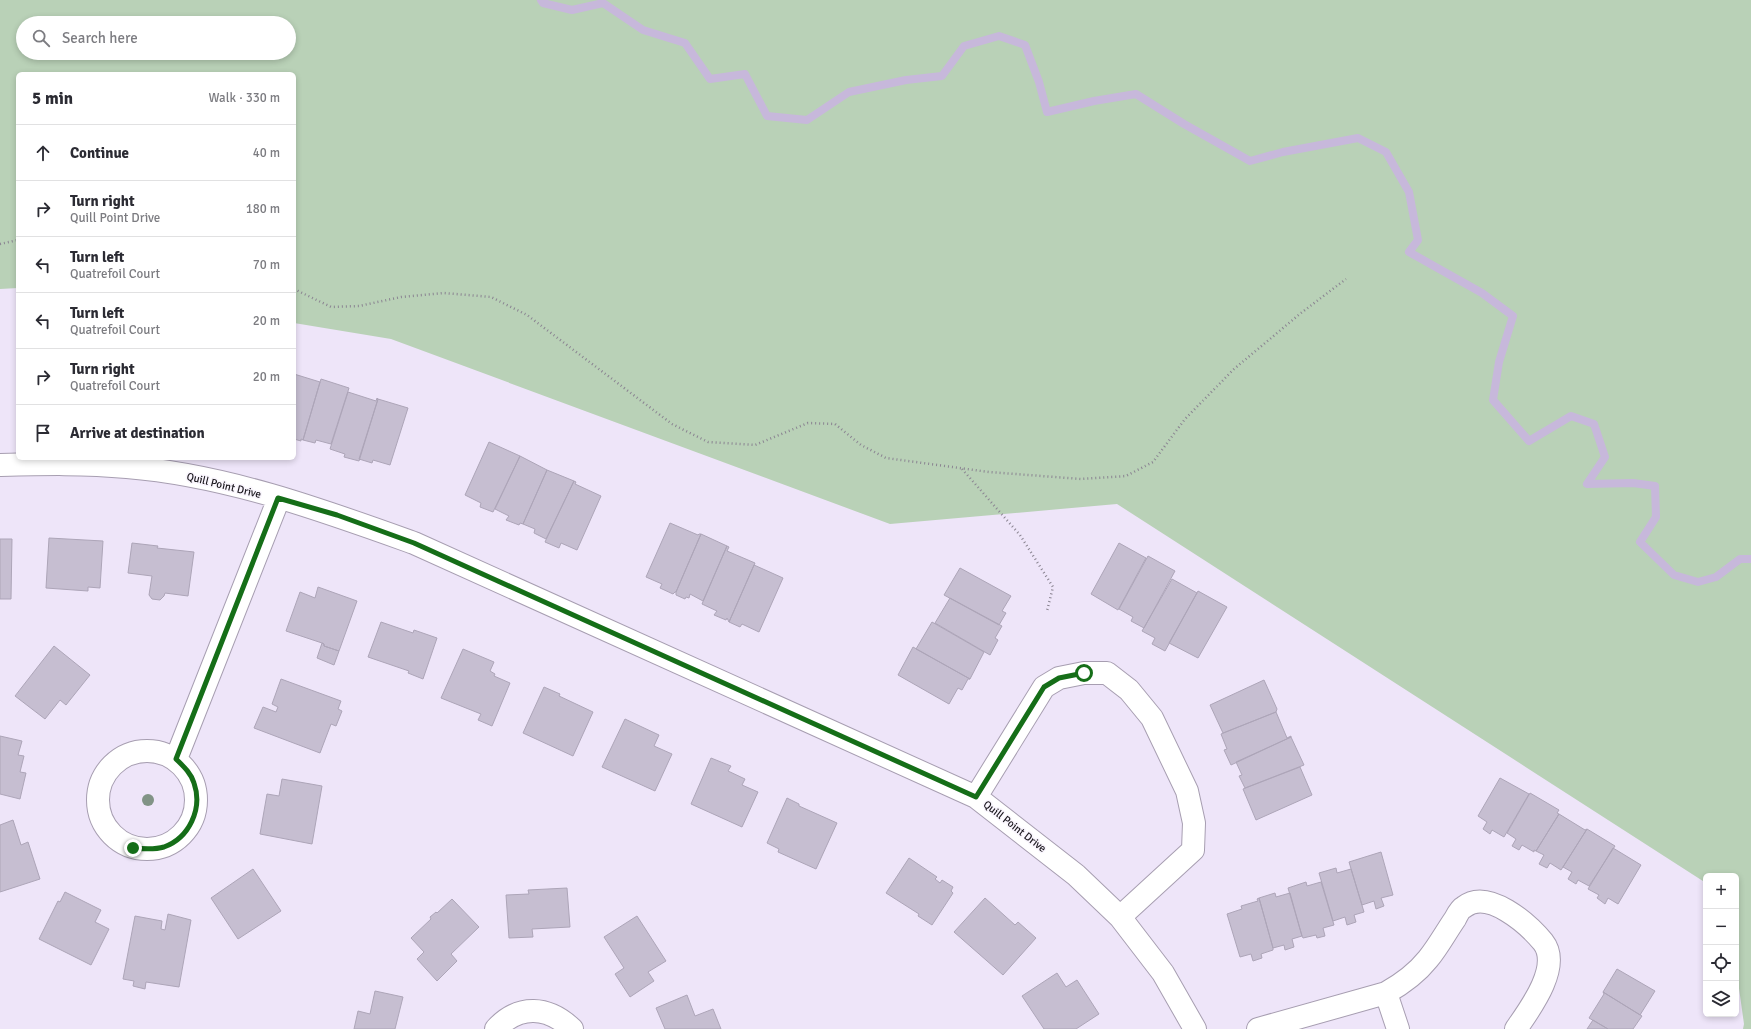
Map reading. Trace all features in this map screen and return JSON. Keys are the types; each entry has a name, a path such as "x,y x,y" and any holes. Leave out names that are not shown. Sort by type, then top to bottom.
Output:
{"street":[{"name":"Quill Point Drive","path":"0,465 69,463 129,467 230,484 337,515 414,543 976,797 1076,875 1120,917 1163,973 1195,1029"},
{"path":"176,759 278,498"},
{"path":"976,797 1044,687 1059,678 1084,673 1107,673 1129,690 1152,718 1187,791 1194,823 1193,850 1120,917"},
{"path":"146,751 162,752 176,759 187,770 194,783 197,799 195,814 188,828 178,839 164,847 148,850 133,848 119,841 108,830 101,816 98,801 100,786 106,772 117,760 131,753 146,751"},
{"path":"1258,1029 1386,993 1406,981 1428,959 1463,907 1473,902 1490,904 1507,910 1525,924 1547,948 1549,959 1546,976 1533,1004 1516,1029"},
{"path":"1386,993 1398,1029"},
{"path":"496,1029 503,1021 517,1013 532,1010 548,1013 562,1020 572,1029"}],"path":[{"path":"0,244 16,240"},
{"path":"296,291 331,307 359,306 401,297 444,293 491,297 527,315 672,424 708,442 755,445 808,423 835,424 861,445 886,458 962,469 1081,479 1126,476 1153,462 1185,419 1234,369 1301,313 1346,279"},
{"path":"962,469 1020,536 1053,587 1047,611"}],"green space":[{"path":"0,0 1751,0 1751,1029 1743,1029 1744,1024 1739,988 1739,873 1703,873 1703,881 1117,504 890,524 391,339 296,323 296,72 16,72 16,288 0,289"}],"building":[{"path":"296,375 320,382 303,440 301,439 301,441 296,440"},
{"path":"321,379 349,388 331,444 316,440 315,443 303,440"},
{"path":"348,392 376,401 377,398 378,399 359,461 344,457 345,454 330,449"},
{"path":"378,399 408,408 390,465 373,460 372,463 359,459"},
{"path":"489,442 520,456 493,512 480,507 481,503 465,495"},
{"path":"520,456 547,470 523,524 520,523 519,525 506,520 509,516 495,509"},
{"path":"547,470 574,481 546,539 534,533 535,529 523,524"},
{"path":"574,481 576,482 575,484 601,496 577,550 561,543 559,548 545,542"},
{"path":"670,523 698,535 701,534 676,592 673,594 660,588 662,584 646,577"},
{"path":"701,534 727,546 703,601 690,594 689,598 686,597 685,599 676,595"},
{"path":"49,538 103,541 100,588 88,587 88,591 46,588"},
{"path":"0,539 12,539 11,599 0,599"},
{"path":"132,543 158,546 157,548 194,552 188,596 165,593 160,600 152,599 149,595 152,576 128,573"},
{"path":"1119,543 1146,558 1118,610 1091,594"},
{"path":"727,546 729,547 727,551 755,563 729,622 727,618 726,620 714,615 717,611 702,604"},
{"path":"1148,556 1175,571 1144,628 1131,621 1133,617 1119,609"},
{"path":"754,565 783,578 759,632 742,624 740,627 729,622"},
{"path":"960,568 1011,596 1002,611 1006,613 999,625 944,595"},
{"path":"1172,579 1197,593 1165,651 1152,644 1155,638 1142,631"},
{"path":"318,587 357,601 339,651 324,646 322,643 286,631 300,592 315,598"},
{"path":"1198,591 1227,607 1198,658 1169,643"},
{"path":"950,598 1002,626 995,638 998,640 990,655 935,623"},
{"path":"381,622 413,633 414,630 437,638 423,679 408,673 409,671 368,657"},
{"path":"932,622 984,652 970,679 916,649"},
{"path":"322,643 324,646 339,651 334,665 317,658"},
{"path":"54,646 90,675 66,705 60,700 45,719 15,696"},
{"path":"913,647 970,679 968,679 962,690 958,688 949,704 898,675"},
{"path":"463,649 494,662 490,671 495,674 494,676 510,683 492,726 478,720 481,714 441,698"},
{"path":"281,679 341,701 338,709 342,711 336,726 331,724 320,753 254,728 263,707 276,712 278,707 272,704"},
{"path":"1264,680 1277,709 1276,712 1223,733 1210,705"},
{"path":"544,687 593,712 573,756 523,733"},
{"path":"1276,712 1287,738 1291,737 1231,765 1224,750 1227,749 1221,734"},
{"path":"625,719 659,735 654,746 672,754 655,791 602,767"},
{"path":"0,736 22,741 18,755 24,756 20,772 26,773 20,799 0,794"},
{"path":"1291,737 1304,765 1245,788 1239,776 1242,775 1236,762"},
{"path":"711,758 731,766 728,771 745,779 742,785 758,792 742,827 691,804"},
{"path":"1300,767 1312,795 1256,820 1243,789"},
{"path":"1500,778 1529,794 1504,837 1492,830 1490,834 1483,829 1487,822 1478,816"},
{"path":"282,779 322,786 312,844 260,834 267,794 279,796"},
{"path":"1530,793 1559,810 1557,813 1559,814 1534,852 1522,845 1519,850 1512,846 1516,839 1507,833"},
{"path":"787,798 799,804 799,806 837,823 816,869 778,852 779,849 767,843"},
{"path":"1559,814 1585,830 1587,829 1561,870 1550,863 1547,868 1539,864 1544,855 1536,851"},
{"path":"13,820 21,845 28,842 40,879 0,892 0,825"},
{"path":"1587,829 1615,846 1589,886 1578,880 1576,884 1568,879 1572,872 1563,867"},
{"path":"1613,848 1641,865 1618,904 1608,898 1605,904 1597,898 1599,895 1588,889"},
{"path":"1381,852 1393,895 1381,898 1384,906 1376,909 1374,901 1362,905 1349,862"},
{"path":"909,858 937,877 935,879 940,883 942,880 953,887 951,891 953,893 932,925 918,916 919,914 886,893"},
{"path":"1336,868 1337,873 1351,869 1364,912 1354,915 1356,922 1347,925 1345,917 1333,921 1319,873"},
{"path":"253,869 281,911 238,939 211,898"},
{"path":"1306,882 1307,886 1321,882 1334,925 1323,928 1325,936 1317,938 1316,935 1303,938 1302,936 1288,888"},
{"path":"567,888 570,927 532,929 533,937 509,938 506,895 529,894 528,890"},
{"path":"65,892 101,910 95,922 109,929 91,965 39,939 58,901 60,902"},
{"path":"1275,893 1276,897 1290,893 1302,936 1292,939 1294,947 1285,950 1284,945 1273,948 1259,898"},
{"path":"985,898 1015,925 1018,922 1036,938 1003,975 954,932"},
{"path":"1259,898 1273,950 1261,954 1262,958 1253,961 1251,954 1240,957 1227,914 1242,909 1241,906 1258,901 1257,899"},
{"path":"452,899 479,927 451,954 457,961 437,981 417,959 424,952 411,938 431,919 430,917 436,912 437,913"},
{"path":"168,914 191,920 179,987 146,982 145,989 133,986 134,981 123,979 135,916 162,921 161,929 165,930"},
{"path":"637,916 666,961 648,972 654,981 630,997 615,974 624,968 604,937"},
{"path":"1617,969 1655,991 1640,1015 1603,992"},
{"path":"1057,973 1066,987 1077,980 1099,1014 1076,1029 1044,1029 1022,996"},
{"path":"375,991 403,997 395,1029 354,1029 358,1011 370,1014"},
{"path":"1603,992 1642,1016 1633,1029 1608,1029 1589,1018 1604,994"},
{"path":"687,995 695,1016 713,1009 721,1029 665,1029 656,1008"},
{"path":"1593,1020 1608,1029 1587,1029"}],"waterway":[{"path":"541,0 543,3 572,10 603,3 643,30 685,43 710,79 745,74 767,116 807,120 849,92 906,80 942,76 964,46 999,36 1025,45 1039,82 1047,112 1094,101 1136,94 1184,124 1250,161 1283,152 1358,138 1386,152 1409,192 1418,240 1409,252 1482,293 1513,316 1499,362 1493,400 1529,441 1571,416 1594,424 1605,457 1587,484 1633,483 1655,486 1656,517 1640,542 1674,575 1698,582 1716,577 1740,559 1751,559"}],"route":[{"path":"133,848 148,850 164,847 178,839 188,828 195,814 197,799 194,783 187,770 176,759 278,498 337,515 414,543 612,631 976,797 1044,687 1059,678 1084,673"}]}
